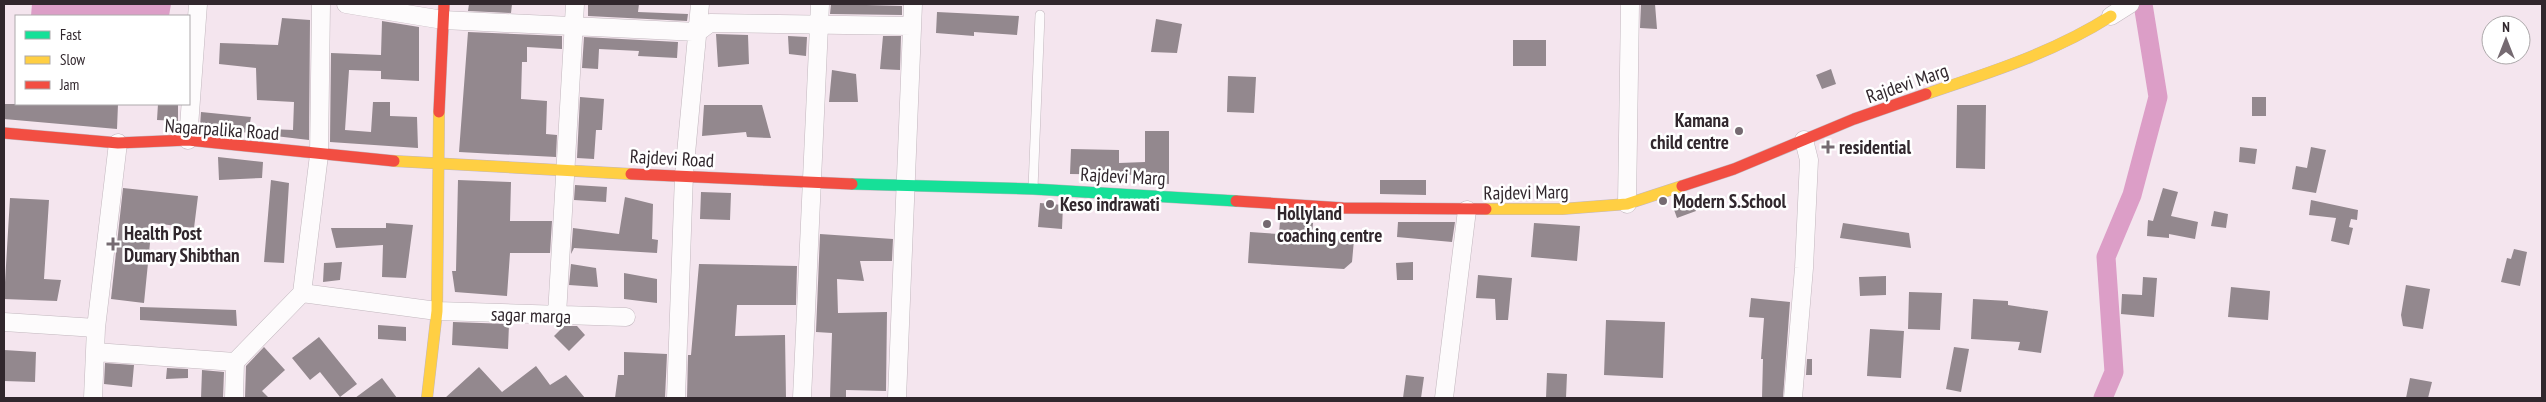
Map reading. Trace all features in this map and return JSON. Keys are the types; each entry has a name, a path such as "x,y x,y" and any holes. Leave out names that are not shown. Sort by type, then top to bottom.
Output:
{"main road":[{"path":"427,398 437,311 437,165 444,12"},
{"name":"Rajdevi Marg","path":"906,186 1033,189 1343,208 1562,209 1627,204 1734,168 1854,119 2003,67 2081,35 2111,16"},
{"name":"Nagarpalika Road","path":"4,134 118,143 188,140 319,155 437,165"},
{"name":"Rajdevi Road","path":"437,165 906,186"}],"street":[{"path":"188,140 198,4"},
{"path":"234,398 235,362 302,293 319,155 321,4"},
{"path":"346,4 444,12 574,27 698,32 710,23 911,26"},
{"path":"557,315 575,4"},
{"path":"676,398 684,175 700,4"},
{"path":"802,398 810,183 820,4"},
{"path":"897,398 912,4"},
{"path":"1627,204 1630,4"},
{"path":"2111,16 2130,4"},
{"path":"1793,398 1804,268 1809,160 1804,140"},
{"path":"93,398 96,328 118,143"},
{"path":"1444,398 1468,210"},
{"name":"sagar marga","path":"302,293 437,311 626,317"},
{"path":"4,322 96,328"},
{"path":"95,352 235,362"}],"lane":[{"path":"1033,189 1040,15"}],"shaded area":[{"path":"32,4 171,4 169,15 31,15"}],"building":[{"path":"469,4 512,4 511,13 468,11"},
{"path":"588,4 639,4 638,12 688,14 687,21 588,16"},
{"path":"831,4 902,6 902,15 830,14"},
{"path":"1641,4 1655,4 1657,29 1640,28"},
{"path":"937,12 1019,16 1017,35 974,32 974,36 936,33"},
{"path":"282,18 310,20 309,140 200,127 201,112 251,117 249,128 293,130 294,102 257,100 256,68 219,64 220,43 278,45"},
{"path":"1156,19 1182,24 1177,53 1151,52"},
{"path":"382,21 419,27 419,81 381,79 381,71 349,70 345,130 371,132 373,102 390,102 390,116 417,117 418,148 330,142 331,53 381,55"},
{"path":"468,32 562,36 562,49 527,47 527,62 522,62 521,99 547,101 546,134 557,135 556,157 459,152"},
{"path":"716,34 748,35 749,64 718,67"},
{"path":"788,36 807,37 806,56 789,54"},
{"path":"883,36 901,36 900,70 880,69"},
{"path":"584,37 678,42 677,58 638,56 639,51 599,49 598,69 582,68"},
{"path":"1513,40 1546,40 1546,66 1513,66"},
{"path":"1831,69 1836,84 1822,89 1816,75"},
{"path":"832,70 856,74 858,102 829,102"},
{"path":"1228,76 1256,77 1254,113 1227,112"},
{"path":"580,97 604,99 602,130 596,130 594,159 577,158"},
{"path":"2252,97 2266,97 2266,116 2252,116"},
{"path":"4,104 118,105 117,129 4,119"},
{"path":"158,105 178,105 178,121 157,120"},
{"path":"704,105 762,105 771,138 747,137 746,132 702,136"},
{"path":"1957,105 1986,105 1985,169 1956,168"},
{"path":"1145,131 1169,131 1169,184 1144,182 1144,175 1070,174 1071,149 1119,150 1119,163 1145,162"},
{"path":"2240,147 2257,149 2255,164 2239,162"},
{"path":"2311,147 2326,150 2316,193 2292,189 2296,166 2307,168"},
{"path":"218,157 263,162 262,178 219,180"},
{"path":"271,180 289,183 284,263 264,262"},
{"path":"458,180 511,182 510,221 552,221 550,253 510,253 507,296 455,292 452,271 456,271"},
{"path":"1380,180 1426,180 1426,195 1380,194"},
{"path":"575,185 607,187 606,202 574,200"},
{"path":"123,188 198,196 194,228 152,223 144,303 111,299"},
{"path":"2163,188 2178,192 2171,216 2198,222 2195,239 2169,234 2169,238 2147,236 2148,220 2153,221"},
{"path":"701,192 731,193 730,220 700,219"},
{"path":"625,197 653,204 652,239 658,240 657,253 574,248 571,254 573,228 619,234"},
{"path":"10,198 49,200 44,279 61,280 57,301 4,299"},
{"path":"1691,198 1696,211 1677,218 1672,204"},
{"path":"2311,200 2358,210 2357,220 2351,219 2349,227 2353,228 2349,245 2331,241 2336,218 2309,215"},
{"path":"1040,203 1063,205 1062,229 1038,227"},
{"path":"2214,211 2228,214 2226,228 2211,226"},
{"path":"1280,221 1313,223 1312,236 1354,240 1352,262 1344,269 1248,263 1250,232 1279,234"},
{"path":"1398,222 1455,222 1452,242 1397,237"},
{"path":"386,223 413,225 406,278 382,277 383,245 336,248 331,228 386,228"},
{"path":"1534,223 1580,226 1577,261 1531,257"},
{"path":"1843,223 1909,233 1911,248 1840,238"},
{"path":"820,234 893,239 892,261 860,261 864,281 837,279 838,313 887,312 886,391 846,390 846,398 830,398 832,333 816,332"},
{"path":"2514,249 2527,252 2520,286 2501,282 2507,258 2511,259"},
{"path":"342,262 340,280 323,282 324,263"},
{"path":"1413,262 1413,280 1397,280 1396,263"},
{"path":"571,264 596,268 598,287 569,285"},
{"path":"699,264 797,266 796,305 737,305 735,336 785,335 786,398 687,398 688,355 691,355"},
{"path":"624,273 657,279 657,303 624,299"},
{"path":"1478,275 1512,278 1508,320 1496,320 1495,299 1476,298"},
{"path":"1886,276 1886,295 1860,296 1859,277"},
{"path":"2143,277 2157,278 2154,317 2121,314 2122,294 2142,295"},
{"path":"2406,285 2430,289 2423,329 2403,326 2401,315"},
{"path":"2231,287 2270,291 2268,320 2228,317"},
{"path":"1909,292 1942,293 1940,330 1908,329"},
{"path":"1751,298 1790,302 1783,398 1762,398 1763,359 1761,359 1764,318 1749,317"},
{"path":"1973,299 2008,301 2008,305 2048,311 2041,353 2018,350 2020,342 1971,339"},
{"path":"140,307 236,310 237,326 140,320"},
{"path":"1606,320 1665,322 1663,378 1604,375"},
{"path":"453,322 509,324 508,349 452,345"},
{"path":"378,325 406,327 406,341 378,339"},
{"path":"564,326 577,326 585,335 569,351 554,336"},
{"path":"1870,329 1904,331 1901,378 1867,376"},
{"path":"319,337 357,384 340,397 320,372 310,380 292,358"},
{"path":"264,347 285,370 262,391 269,398 245,398 246,366"},
{"path":"1954,347 1969,349 1961,392 1946,389"},
{"path":"4,350 36,352 35,382 4,381"},
{"path":"624,352 667,354 665,398 615,398 618,375 624,375"},
{"path":"1807,359 1812,359 1812,375 1806,375"},
{"path":"105,363 134,365 132,387 104,384"},
{"path":"536,366 550,385 566,375 585,398 445,398 479,367 502,392"},
{"path":"167,368 188,369 188,378 166,379"},
{"path":"202,370 224,372 223,398 201,398"},
{"path":"1547,373 1567,374 1566,398 1546,398"},
{"path":"1406,375 1424,377 1421,398 1403,398"},
{"path":"382,378 397,398 355,398"},
{"path":"2410,378 2432,382 2428,398 2406,398"}],"waterway":[{"path":"2103,398 2114,372 2106,257 2132,195 2158,97 2143,4"}],"traffic: fast":[{"path":"852,184 1033,189 1236,201"}],"traffic: slow":[{"path":"1926,94 2021,61 2090,29 2111,16"},
{"path":"427,398 437,311 439,112"},
{"path":"394,161 631,174"},
{"path":"1486,209 1562,209 1627,204 1682,186"}],"traffic: jam":[{"path":"439,112 444,4"},
{"path":"1682,186 1734,169 1854,119 1926,94"},
{"path":"4,133 118,143 188,140 394,161"},
{"path":"631,174 852,184"},
{"path":"1236,201 1343,208 1486,209"}],"place":[{"name":"Kamana child centre","path":"1739,131"},
{"name":"residential","path":"1828,147"},
{"name":"Modern S.School","path":"1663,201"},
{"name":"Keso indrawati","path":"1050,204"},
{"name":"Hollyland coaching centre","path":"1267,224"},
{"name":"Health Post Dumary Shibthan","path":"113,244"}]}
